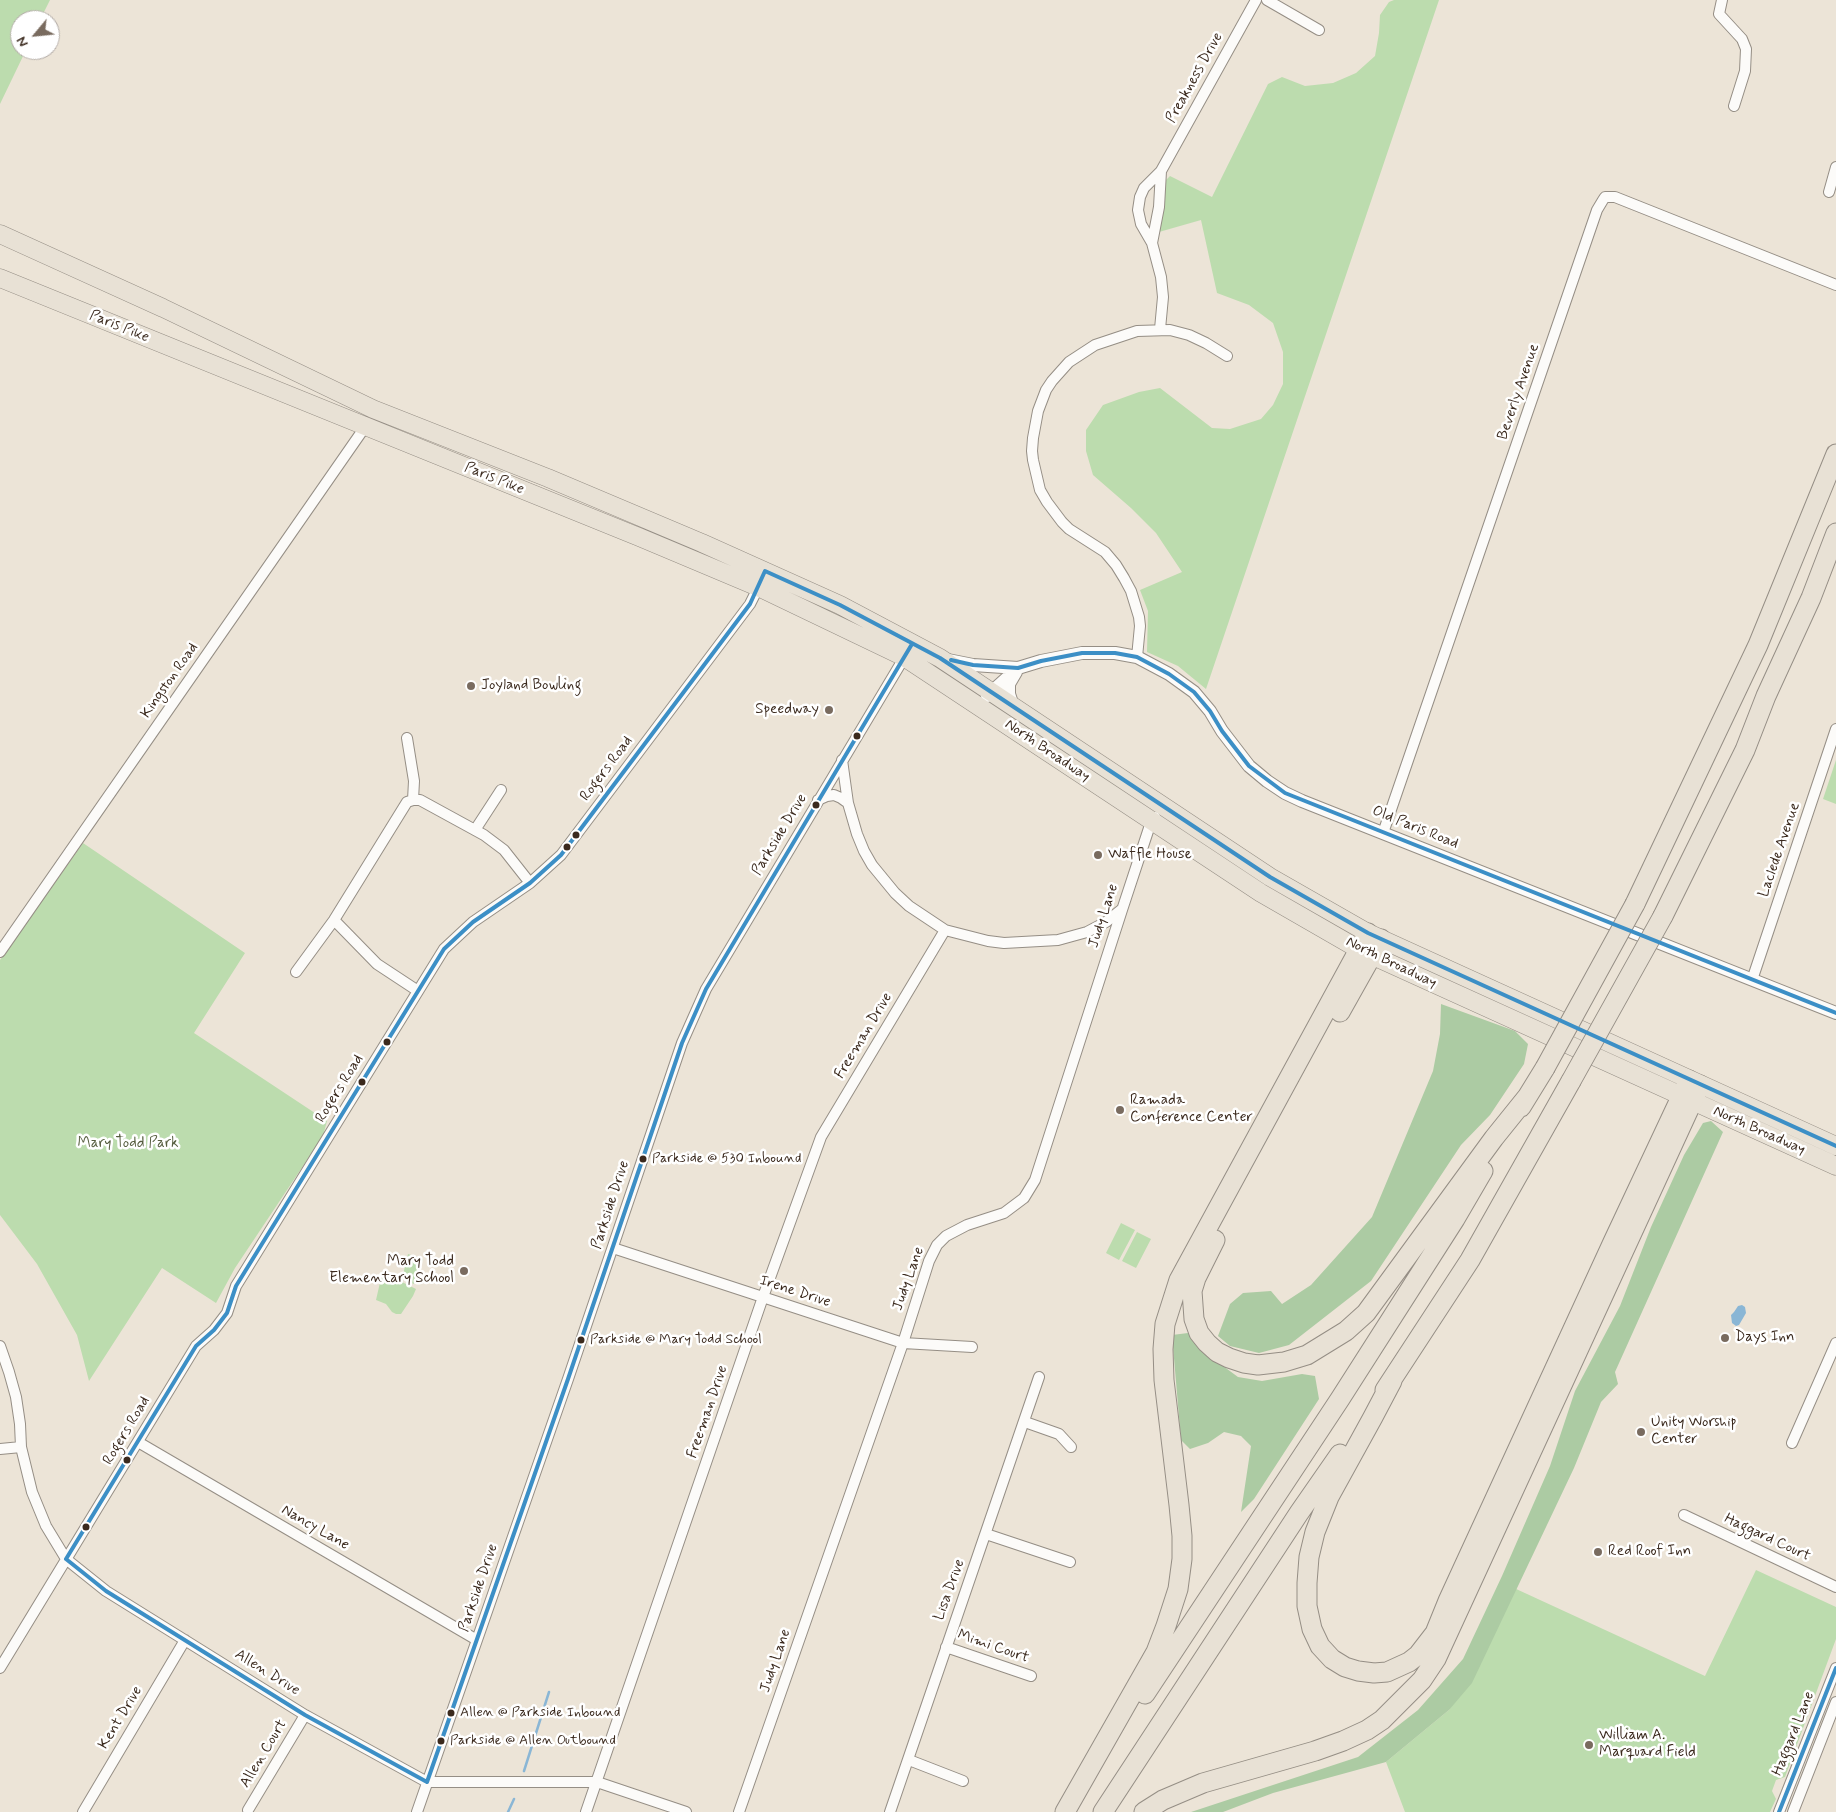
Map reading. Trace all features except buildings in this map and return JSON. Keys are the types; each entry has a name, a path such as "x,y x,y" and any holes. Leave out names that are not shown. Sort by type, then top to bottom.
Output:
{"highway":[{"name":"Paris Pike","path":"0,234 162,308 373,409 548,478 762,579 908,651 977,704"},
{"name":"Paris Pike","path":"0,278 639,537 762,579"},
{"path":"365,427 373,409"},
{"path":"1066,1812 1340,1399 1455,1219 1527,1098 1635,904 1758,645 1836,454"},
{"path":"1103,1812 1299,1513 1392,1381 1470,1260 1663,916 1745,750 1766,696 1811,598 1836,533"},
{"name":"North Broadway","path":"908,651 940,658 1163,805 1370,945"},
{"name":"North Broadway","path":"977,704 1151,822 1261,893 1370,945 1691,1091 1836,1166"},
{"path":"1370,945 1196,1278 1192,1291 1194,1319 1199,1333 1207,1343 1217,1352 1244,1363 1270,1364 1307,1355 1346,1331 1366,1312 1494,1138 1527,1098"},
{"path":"1066,1812 1156,1652 1178,1589 1182,1559 1182,1536 1164,1380 1163,1349 1165,1324 1178,1280 1370,945"},
{"path":"1392,1381 1329,1497 1309,1557 1307,1582 1307,1606 1312,1629 1320,1646 1332,1659 1345,1667 1374,1673 1387,1672 1409,1662 1418,1655 1435,1633 1608,1251 1691,1091"},
{"path":"1144,1812 1163,1800 1203,1783 1343,1742 1382,1720 1422,1680 1436,1659 1691,1091"},
{"name":"North Broadway","path":"1691,1091 1836,1146"}],"street":[{"name":"Preakness Drive","path":"1160,329 1161,277 1152,243 1141,224 1138,210 1140,197 1144,188 1160,171 1256,0"},
{"path":"1267,0 1319,30"},
{"path":"1722,0 1719,14 1742,39 1746,49 1745,71 1734,106"},
{"path":"1828,192 1836,167"},
{"name":"Preakness Drive","path":"1152,243 1159,207 1160,171"},
{"name":"Beverly Avenue","path":"1383,833 1597,210 1605,197 1615,197 1836,285"},
{"path":"1137,657 1140,626 1131,590 1116,565 1105,552 1069,529 1054,514 1036,478 1032,438 1038,411 1046,390 1069,362 1106,340 1137,330 1160,329 1188,336 1206,343 1227,356"},
{"name":"Kingston Road","path":"0,952 365,427"},
{"name":"Rogers Road","path":"0,1668 196,1346 214,1330 227,1313 236,1286 444,949 472,922 530,882 561,855 750,604 762,579"},
{"name":"Parkside Drive","path":"417,1812 613,1248 682,1043 706,989 908,651"},
{"name":"Old Paris Road","path":"987,689 1018,668 1041,661 1082,653 1115,653 1137,657 1169,674 1194,692 1210,711 1249,766 1267,781 1302,801 1836,1013"},
{"name":"Old Paris Road","path":"940,658 973,665 1018,668"},
{"path":"977,704 987,689 989,675 1000,667"},
{"path":"1013,706 1009,694 1009,684 1018,668"},
{"name":"Laclede Avenue","path":"1752,980 1836,729"},
{"path":"407,738 414,780 413,800"},
{"path":"842,760 848,803 857,834 872,866 909,906 945,930 1004,943 1058,940 1087,932 1106,922 1122,910"},
{"path":"475,830 501,790"},
{"path":"818,800 834,795 848,803"},
{"path":"296,972 334,920 407,802 420,800 475,830 504,850 530,882"},
{"name":"Judy Lane","path":"739,1812 903,1343 929,1261 937,1245 946,1236 967,1226 1004,1213 1024,1198 1035,1180 1151,822 1163,805"},
{"path":"334,920 376,964 418,991"},
{"name":"Freeman Drive","path":"586,1812 763,1297 821,1137 945,930"},
{"name":"Irene Drive","path":"613,1248 903,1343 972,1347"},
{"path":"1792,1443 1836,1343"},
{"name":"Allen Drive","path":"0,1346 16,1398 21,1447 32,1492 46,1526 66,1559 106,1591 306,1714 427,1782 597,1782 686,1812"},
{"name":"Lisa Drive","path":"890,1812 1039,1377"},
{"path":"1025,1422 1059,1434 1071,1446"},
{"name":"Nancy Lane","path":"138,1442 477,1640"},
{"path":"0,1449 21,1447"},
{"name":"Haggard Court","path":"1684,1515 1836,1587"},
{"path":"986,1534 1070,1562"},
{"name":"Kent Drive","path":"83,1812 185,1640"},
{"name":"Mimi Court","path":"946,1647 1031,1676"},
{"name":"Haggard Lane","path":"1779,1812 1836,1668"},
{"name":"Haggard Lane","path":"1794,1812 1836,1702"},
{"name":"Allen Court","path":"248,1810 306,1714"},
{"path":"909,1760 963,1781"}],"green space":[{"path":"0,0 50,0 45,10 10,10 10,60 21,60 0,104"},
{"path":"1394,0 1439,0 1206,689 1178,666 1147,652 1148,611 1140,590 1182,572 1156,533 1093,475 1086,451 1086,430 1103,405 1139,392 1160,388 1212,428 1230,429 1261,419 1273,405 1283,384 1283,352 1273,323 1249,305 1217,293 1201,220 1159,232 1165,181 1170,176 1212,197 1268,84 1282,77 1305,86 1333,83 1356,73 1375,56 1380,15 1389,2"},
{"path":"1836,760 1836,804 1823,799"},
{"name":"Mary Todd Park","path":"83,843 245,953 194,1033 327,1121 323,1136 235,1268 216,1303 162,1268 89,1381 77,1335 37,1264 0,1215 0,960"},
{"path":"1441,1004 1515,1031 1528,1044 1524,1064 1490,1115 1461,1145 1371,1281 1289,1345 1259,1353 1230,1346 1218,1336 1230,1304 1243,1293 1271,1291 1282,1304 1311,1285 1372,1217 1433,1071 1440,1034"},
{"path":"1711,1121 1723,1132 1615,1372 1618,1384 1601,1402 1574,1468 1472,1683 1449,1710 1386,1762 1273,1793 1223,1812 1191,1812 1358,1757 1418,1710 1463,1659 1550,1466 1575,1391 1620,1306 1651,1227 1684,1155 1703,1123"},
{"path":"1121,1223 1135,1230 1119,1260 1106,1253"},
{"path":"1137,1232 1151,1239 1136,1268 1122,1261"},
{"path":"408,1254 423,1259 414,1284 402,1279"},
{"path":"392,1277 416,1289 401,1314 392,1312 386,1304 376,1300 381,1278 390,1279"},
{"path":"1188,1333 1204,1352 1238,1377 1262,1381 1302,1374 1315,1376 1319,1399 1254,1499 1241,1512 1251,1446 1241,1436 1224,1432 1208,1443 1190,1449 1181,1440 1172,1335"},
{"path":"1756,1570 1836,1607 1836,1639 1785,1777 1776,1780 1772,1791 1776,1799 1770,1812 1405,1812 1386,1762 1449,1710 1514,1588 1705,1676"}],"water":[{"path":"1742,1305 1745,1307 1746,1313 1739,1325 1736,1326 1732,1323 1731,1315 1738,1306"}],"waterway":[{"path":"524,1771 549,1692"},
{"path":"508,1812 514,1799"}],"transit line":[{"path":"66,1559 196,1346 214,1330 227,1313 236,1286 444,949 473,922 530,883 561,855 750,604 765,571 840,605 940,658 1270,877 1368,933 1836,1146"},
{"path":"427,1782 568,1379 682,1043 706,989 912,644"},
{"path":"951,660 973,665 1018,668 1041,661 1082,653 1115,653 1137,657 1169,674 1194,692 1210,711 1222,731 1249,766 1285,793 1836,1013"},
{"path":"66,1559 106,1591 305,1715 427,1782"},
{"path":"1779,1812 1836,1668"}],"place":[{"name":"Joyland Bowling","path":"471,686"},
{"name":"Speedway","path":"829,710"},
{"name":"Waffle House","path":"1098,855"},
{"name":"Ramada Conference Center","path":"1120,1110"},
{"name":"Parkside @ 530 Inbound","path":"643,1159"},
{"name":"Mary Todd Elementary School","path":"464,1271"},
{"name":"Days Inn","path":"1725,1338"},
{"name":"Parkside @ Mary Todd School","path":"581,1340"},
{"name":"Unity Worship Center","path":"1641,1432"},
{"name":"Red Roof Inn","path":"1598,1552"},
{"name":"Allen @ Parkside Inbound","path":"451,1713"},
{"name":"Parkside @ Allen Outbound","path":"441,1741"},
{"name":"William A. Marquard Field","path":"1589,1745"}]}
